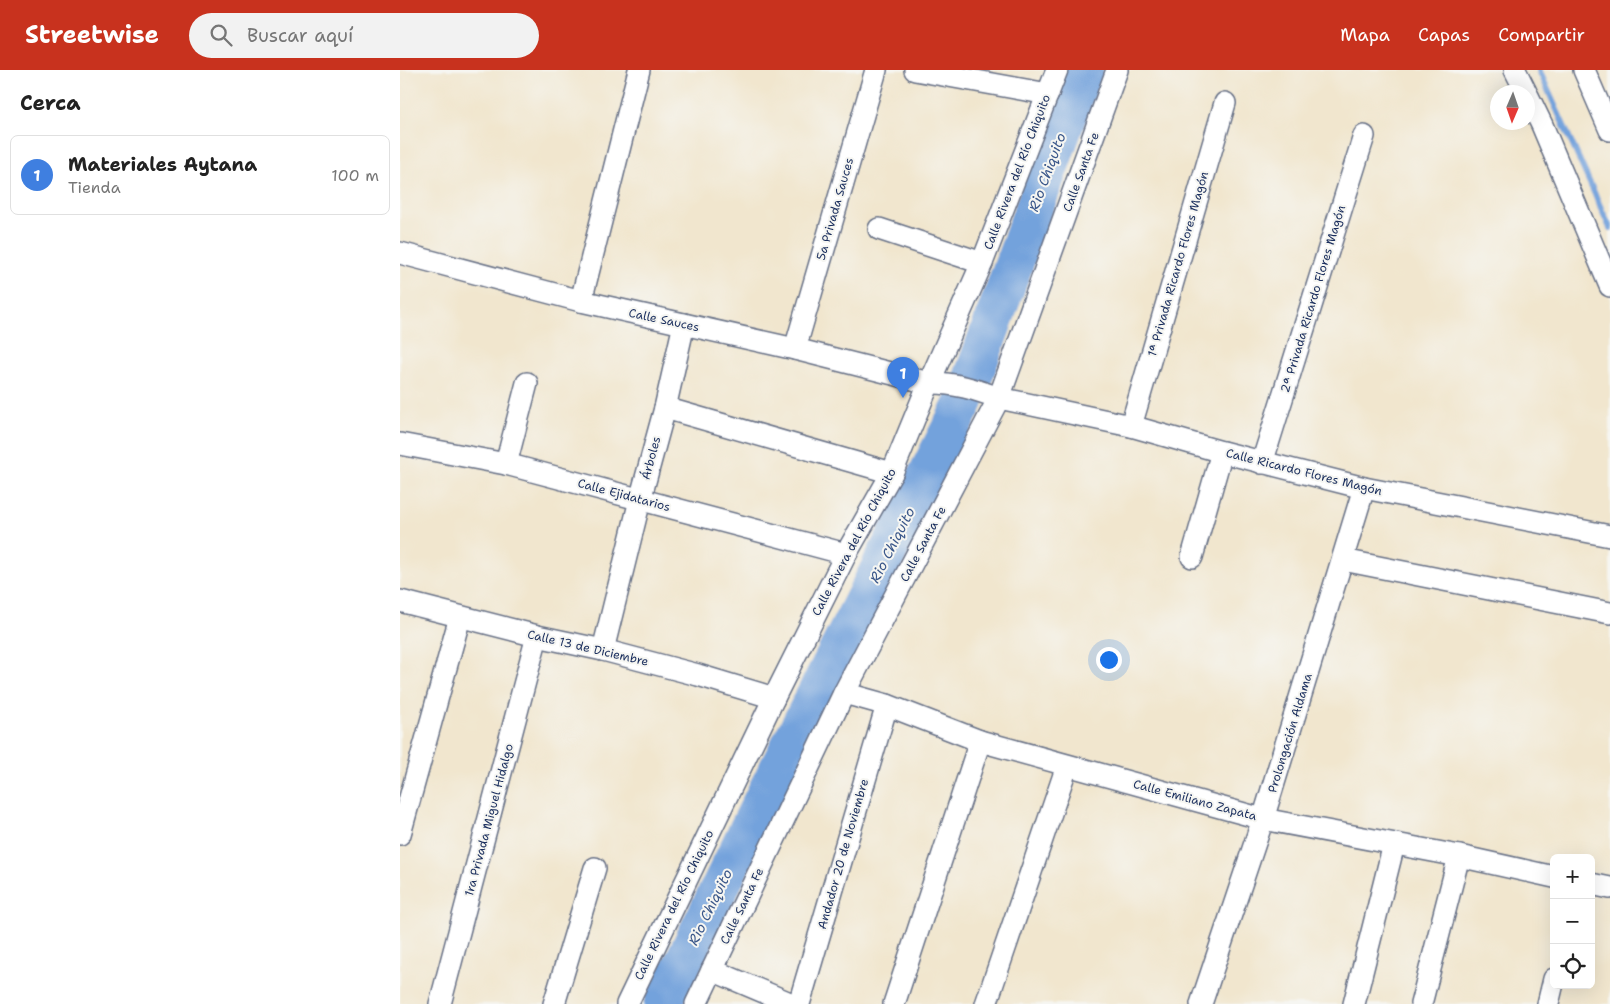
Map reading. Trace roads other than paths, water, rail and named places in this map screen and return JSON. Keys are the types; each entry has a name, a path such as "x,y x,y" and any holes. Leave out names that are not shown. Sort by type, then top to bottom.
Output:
{"street":[{"path":"581,301 639,70"},
{"name":"5a Privada Sauces","path":"795,349 876,70"},
{"path":"915,70 1048,94"},
{"name":"Calle Rivera del Río Chiquito","path":"627,1004 774,698 846,554 892,473 936,383 1057,70"},
{"name":"Calle Santa Fe","path":"696,1004 844,692 990,394 1118,70"},
{"path":"1515,70 1522,85"},
{"path":"1584,70 1610,130"},
{"name":"1ª Privada Ricardo Flores Magón","path":"1131,426 1225,103"},
{"path":"1535,111 1610,286"},
{"name":"2ª Privada Ricardo Flores Magón","path":"1262,463 1364,136"},
{"path":"879,229 982,263"},
{"name":"Calle Sauces","path":"400,253 581,301 990,394"},
{"name":"Árboles","path":"603,650 665,408 684,324"},
{"path":"506,464 527,383"},
{"name":"Calle Ricardo Flores Magón","path":"990,394 1131,426 1262,463 1364,488 1610,536"},
{"path":"665,408 892,473"},
{"name":"Calle Ejidatarios","path":"400,444 506,464 846,554"},
{"path":"1192,556 1222,452"},
{"name":"Prolongación Aldama","path":"1200,1004 1263,819 1364,488"},
{"path":"1343,560 1610,613"},
{"name":"Calle 13 de Diciembre","path":"400,601 537,636 603,650 698,675 774,698"},
{"path":"400,834 460,617"},
{"name":"1ra Privada Miguel Hidalgo","path":"440,1004 537,636"},
{"name":"Calle Emiliano Zapata","path":"844,692 887,705 980,741 1263,819 1459,856 1550,876"},
{"name":"Andador 20 de Noviembre","path":"799,1004 887,705"},
{"path":"894,1004 980,741"},
{"path":"986,1004 1067,766"},
{"path":"1354,1004 1394,844"},
{"path":"1421,1004 1459,856"},
{"path":"554,1004 595,868"},
{"path":"1595,885 1610,888"},
{"path":"712,970 792,1004"},
{"path":"1548,1004 1552,989"}],"waterway":[{"name":"Rio Chiquito","path":"663,1004 765,795 964,402 1084,70"},
{"path":"1539,70 1610,228"}],"place":[{"name":"Materiales Aytana","path":"903,398"}]}
